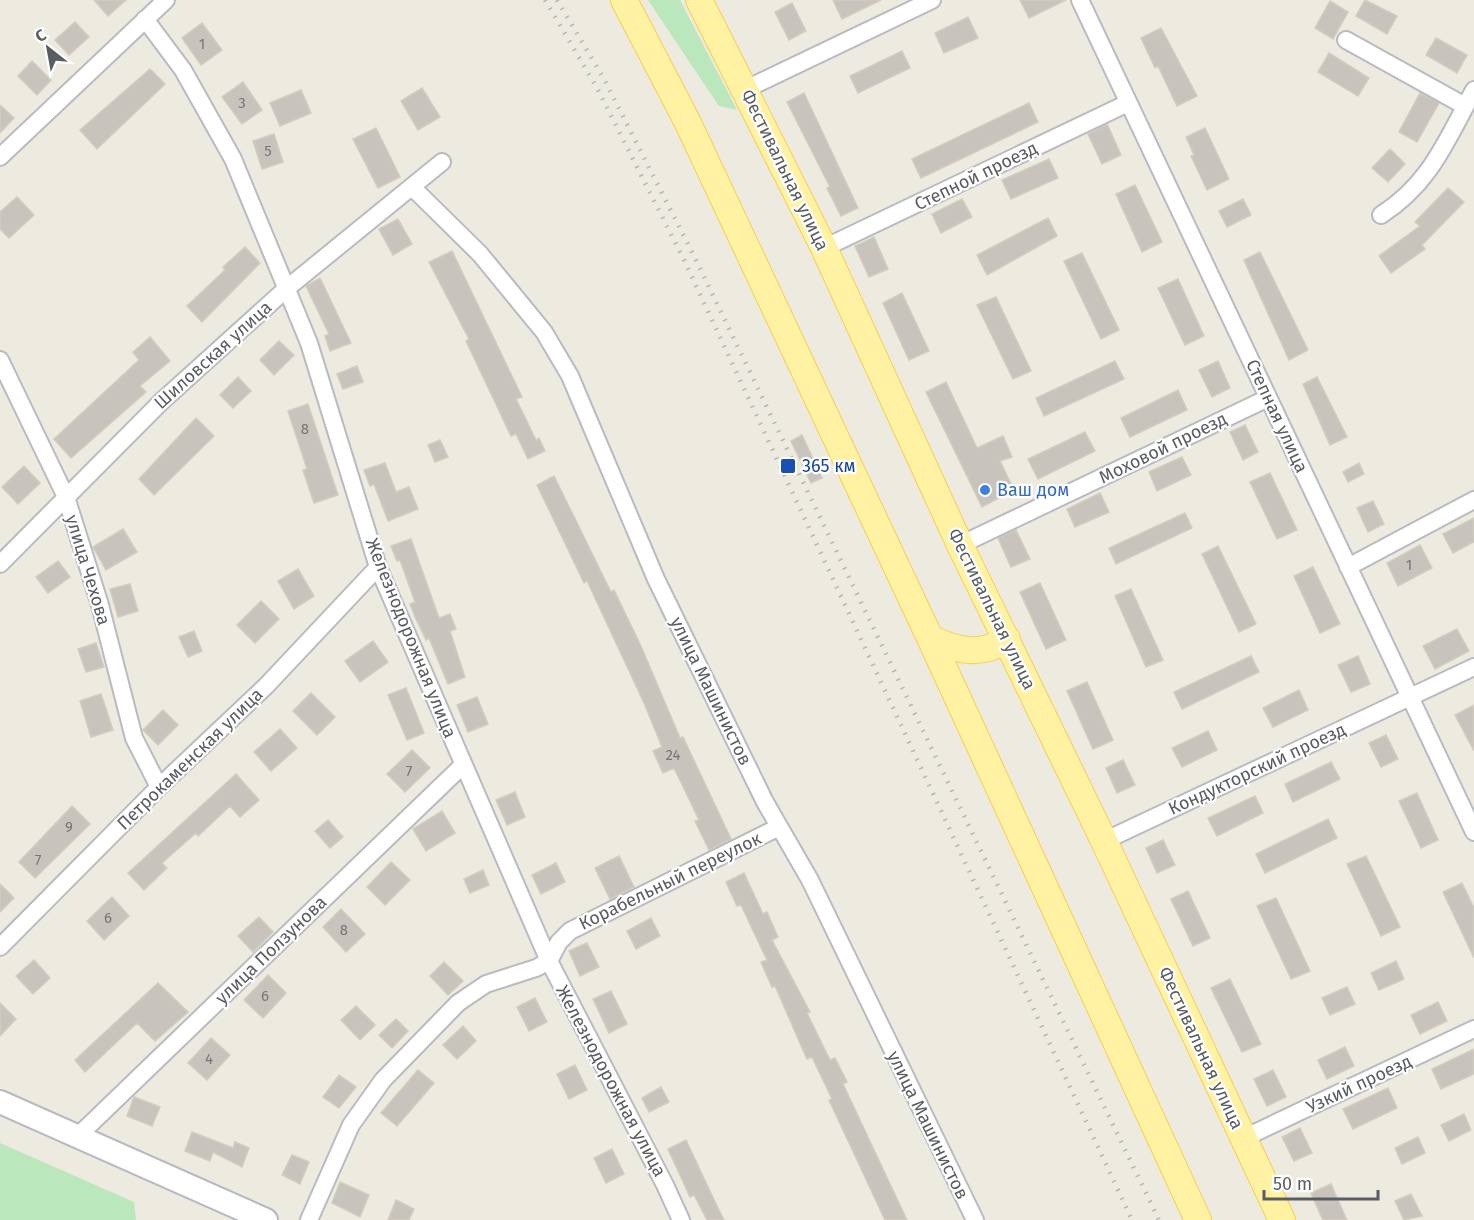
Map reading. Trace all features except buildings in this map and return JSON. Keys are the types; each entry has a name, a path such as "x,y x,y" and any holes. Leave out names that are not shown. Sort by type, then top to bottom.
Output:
{"main road":[{"path":"624,0 687,121 930,638 1198,1220"},
{"name":"Фестивальная улица","path":"699,0 746,89 824,248 960,545 1104,841 1282,1220"},
{"path":"930,638 967,651 986,650 1007,639"},
{"path":"0,1102 79,1135 266,1220"}],"street":[{"path":"0,157 166,0"},
{"path":"746,89 932,0"},
{"name":"Степная улица","path":"1080,0 1474,832"},
{"name":"Железнодорожная улица","path":"146,19 183,70 233,159 309,343 378,567 549,962 681,1220"},
{"path":"1346,40 1465,106"},
{"path":"1381,215 1403,201 1423,181 1474,90"},
{"name":"Степной проезд","path":"824,248 1128,103"},
{"name":"Шиловская улица","path":"0,564 162,401 286,289 413,188 442,162"},
{"name":"улица Машинистов","path":"413,188 480,254 549,341 570,376 656,579 779,827 810,880 975,1220"},
{"name":"улица Чехова","path":"0,360 66,497 100,605 134,738 159,787"},
{"name":"Моховой проезд","path":"960,545 1268,398"},
{"path":"1348,567 1474,500"},
{"name":"Петрокаменская улица","path":"0,947 159,787 266,686 378,567"},
{"name":"Кондукторский проезд","path":"1104,841 1474,667"},
{"name":"улица Ползунова","path":"79,1135 463,765"},
{"name":"Корабельный переулок","path":"549,962 559,942 570,931 779,827"},
{"path":"309,1220 351,1125 383,1080 458,1003 486,984 549,962"},
{"name":"Узкий проезд","path":"1244,1138 1474,1029"}],"green space":[{"path":"648,0 680,0 737,110 719,106"},
{"path":"0,1143 134,1202 136,1220 0,1220"}],"railway":[{"path":"545,0 597,88 684,260 1132,1220"},
{"path":"557,0 604,79 695,258 1159,1220"}],"place":[{"name":"365 км","path":"788,466"},
{"name":"Ваш дом","path":"985,490"}]}
